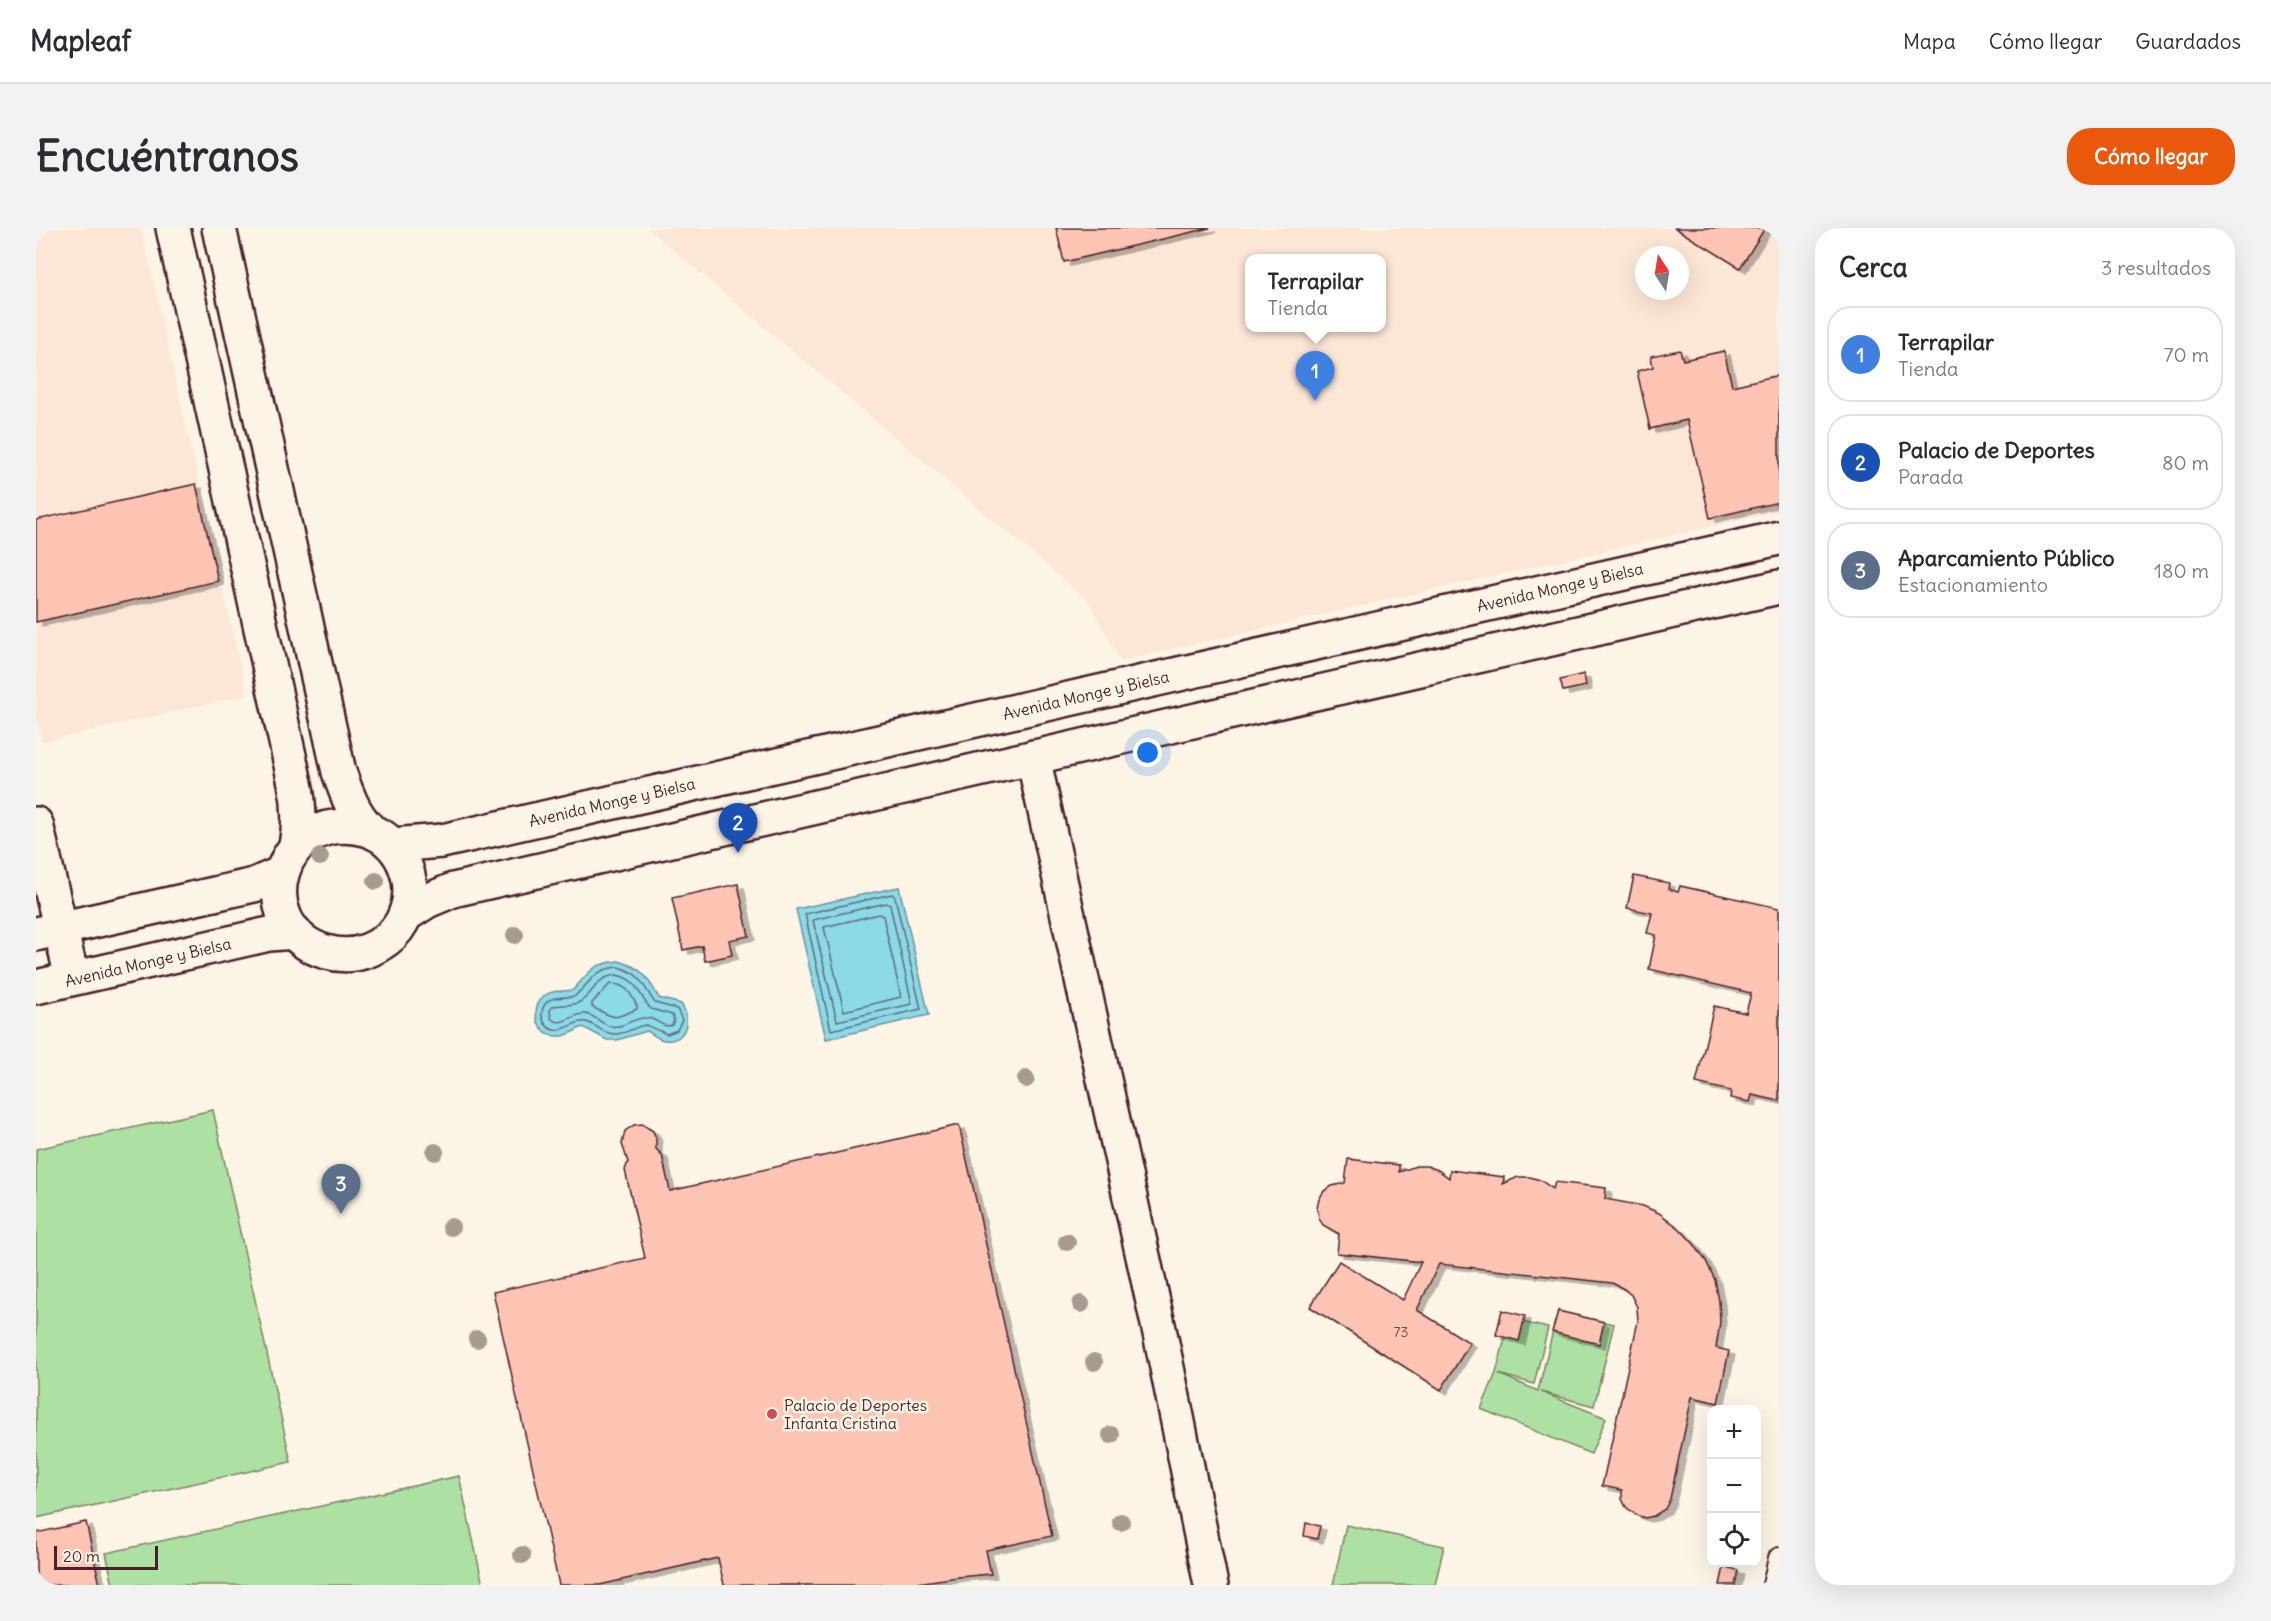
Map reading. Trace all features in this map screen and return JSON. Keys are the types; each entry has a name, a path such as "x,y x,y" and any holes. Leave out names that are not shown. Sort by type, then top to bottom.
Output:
{"street":[{"path":"173,228 300,805 300,824 279,888 281,904 286,919 295,932 319,950 347,955 362,953 388,939 405,915 427,901 453,890 1779,587"},
{"path":"219,228 339,772 351,802 406,866 410,891 405,915"},
{"name":"Avenida Monge y Bielsa","path":"381,838 442,841 1779,538"},
{"path":"1033,757 1159,1328 1210,1585"},
{"path":"36,824 48,932 72,978"},
{"path":"48,932 254,885 289,860 315,832 338,825 354,825 381,838"},
{"name":"Avenida Monge y Bielsa","path":"36,987 269,934 295,932"}],"lane":[{"path":"1773,1585 1779,1558"}],"shaded area":[{"path":"36,228 141,228 247,695 42,742 36,716"},
{"path":"647,228 1779,228 1779,511 1120,661 1089,601"}],"green space":[{"path":"213,1110 291,1462 36,1518 36,1149"},
{"path":"1558,1311 1614,1324 1594,1406 1541,1392 1606,1418 1591,1454 1481,1409 1496,1373 1510,1319 1548,1328 1534,1384 1499,1374 1538,1391"},
{"path":"459,1476 483,1585 113,1585 106,1553"},
{"path":"1346,1525 1444,1546 1435,1585 1333,1585"}],"water":[{"path":"899,887 929,1015 826,1039 796,909"},
{"path":"619,961 644,974 659,998 681,1004 686,1016 685,1029 682,1034 671,1040 664,1040 647,1031 617,1040 607,1040 583,1027 560,1036 544,1031 537,1020 536,1013 539,1001 544,996 554,992 573,990 597,967"}],"building":[{"path":"1056,228 1210,228 1064,262"},
{"path":"1675,228 1765,228 1740,268"},
{"path":"1680,350 1683,360 1724,351 1732,386 1779,375 1779,502 1710,518 1687,420 1650,429 1637,371 1653,367 1651,356"},
{"path":"196,484 218,581 36,622 36,520"},
{"path":"1584,674 1586,686 1563,691 1560,680"},
{"path":"1634,876 1669,883 1668,889 1678,892 1680,886 1779,908 1779,1101 1752,1095 1750,1102 1730,1098 1731,1091 1696,1083 1714,1006 1746,1013 1751,993 1649,969 1656,935 1647,933 1652,913 1627,908"},
{"path":"738,884 749,936 729,940 732,955 705,961 702,946 683,950 672,898"},
{"name":"Palacio de Deportes Infanta Cristina","path":"642,1124 653,1131 656,1138 656,1149 662,1155 670,1191 959,1125 1052,1536 986,1550 991,1574 903,1585 724,1585 718,1558 600,1585 559,1585 493,1292 645,1258 625,1170 628,1162 622,1144 625,1131 634,1125"},
{"path":"1348,1159 1399,1165 1399,1172 1416,1166 1427,1166 1449,1178 1450,1170 1504,1177 1503,1184 1518,1177 1530,1177 1540,1180 1553,1189 1555,1182 1606,1188 1605,1199 1643,1206 1659,1213 1680,1229 1694,1244 1715,1280 1720,1322 1716,1348 1729,1351 1718,1403 1692,1397 1670,1499 1665,1509 1654,1516 1645,1518 1636,1515 1626,1507 1622,1499 1622,1490 1602,1486 1638,1321 1637,1307 1631,1295 1624,1289 1612,1283 1439,1264 1417,1310 1470,1343 1441,1390 1310,1307 1339,1261 1403,1300 1421,1262 1337,1253 1339,1234 1323,1225 1317,1208 1324,1191 1332,1186 1345,1183"},
{"path":"1502,1310 1525,1316 1519,1341 1496,1335"},
{"path":"1558,1311 1604,1322 1599,1344 1552,1332"},
{"path":"86,1522 100,1585 36,1585 36,1533"},
{"path":"1306,1523 1320,1526 1317,1539 1304,1536"},
{"path":"1724,1567 1738,1570 1735,1585 1720,1585"}],"place":[{"name":"Terrapilar","path":"1315,401"},
{"name":"Palacio de Deportes","path":"738,853"},
{"name":"Aparcamiento Público","path":"341,1214"},
{"name":"Palacio de Deportes Infanta Cristina","path":"772,1414"}]}
